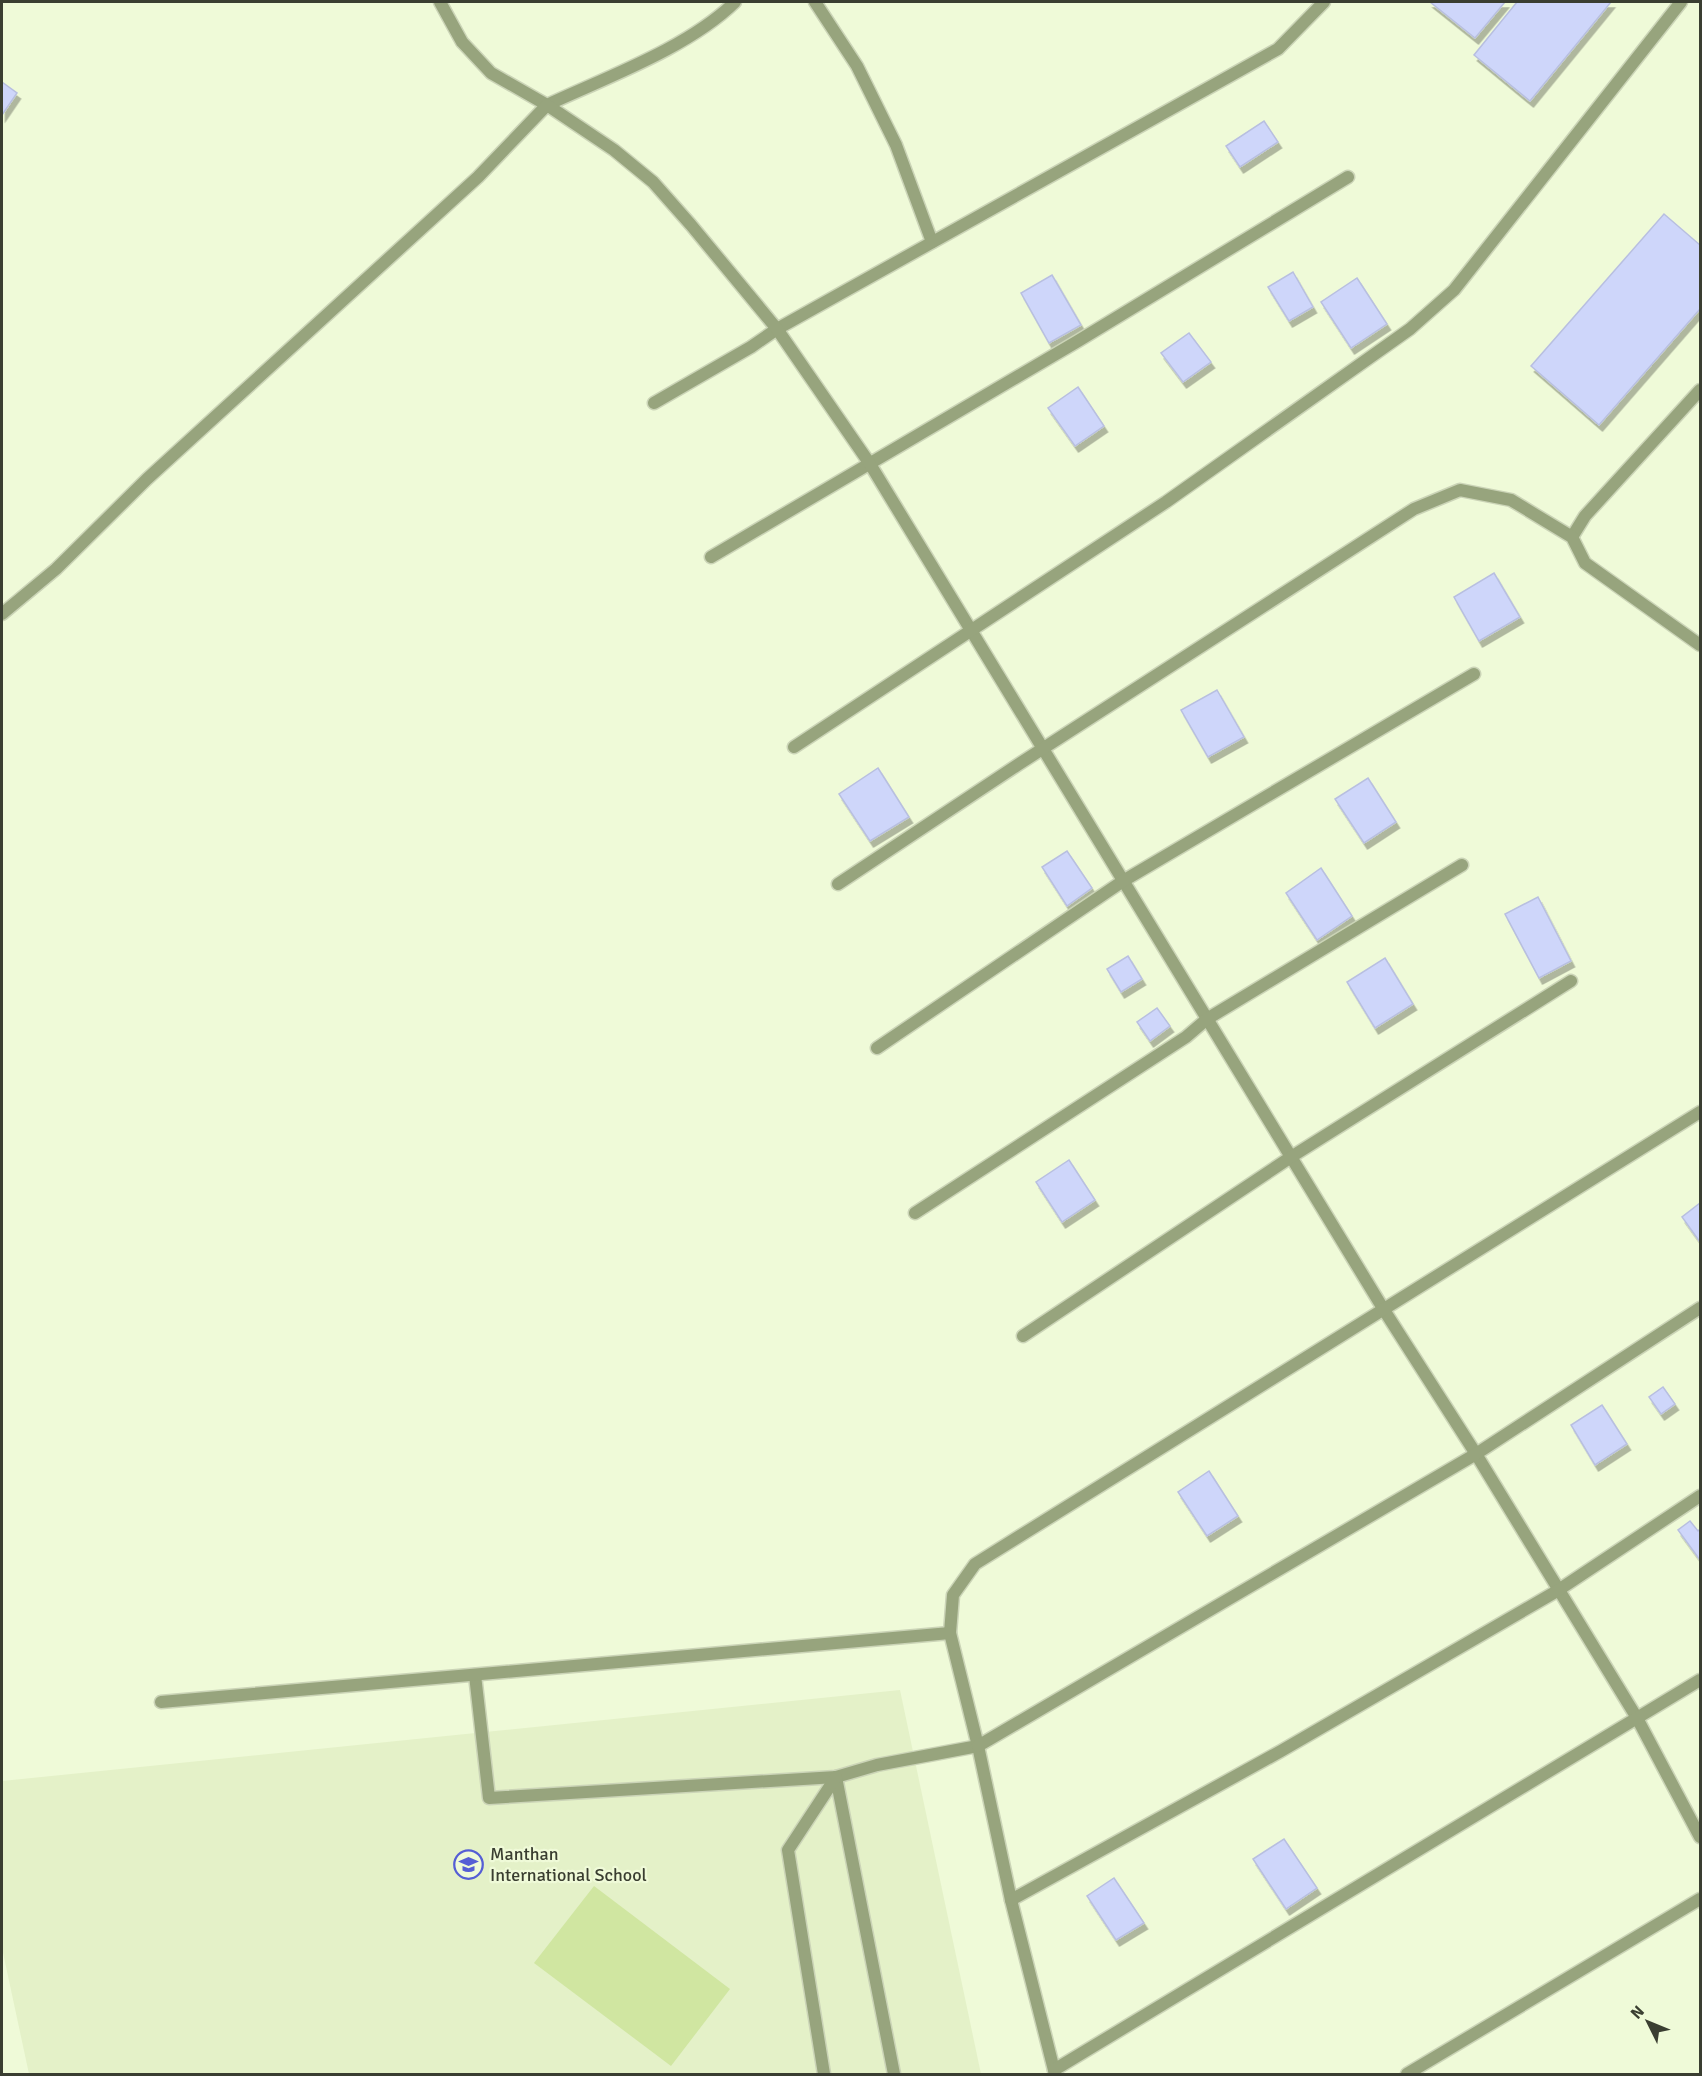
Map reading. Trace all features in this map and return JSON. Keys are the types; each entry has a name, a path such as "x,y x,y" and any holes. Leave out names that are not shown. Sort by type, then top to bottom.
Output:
{"street":[{"path":"440,2 462,42 491,73 547,105 614,150 652,182 691,225 777,329 870,464 1384,1310 1476,1454 1557,1591 1637,1718 1701,1837"},
{"path":"2,614 56,569 147,479 478,177 547,105 670,48 724,12 735,2"},
{"path":"815,2 857,66 896,145 932,242"},
{"path":"654,403 751,347 777,329 1278,49 1324,2"},
{"path":"794,747 1166,502 1410,328 1454,290 1681,2"},
{"path":"711,557 1078,341 1348,177"},
{"path":"1572,537 1585,516 1701,390"},
{"path":"838,884 1414,509 1460,490 1511,500 1572,537 1585,564 1701,645"},
{"path":"877,1048 1123,881 1474,674"},
{"path":"915,1213 1186,1037 1207,1019 1462,865"},
{"path":"1023,1336 1291,1157 1571,981"},
{"path":"1701,1112 975,1564 953,1595 950,1633 978,1746 1011,1900 1054,2072 1701,1680"},
{"path":"475,1675 489,1798 837,1777 877,1765 978,1746 1476,1454 1701,1308"},
{"path":"1011,1900 1281,1751 1557,1591 1701,1496"},
{"path":"161,1702 950,1633"},
{"path":"824,2074 788,1850 837,1777"},
{"path":"837,1777 894,2074"},
{"path":"1407,2074 1701,1899"}],"shaded area":[{"name":"Manthan International School","path":"900,1690 981,2074 29,2074 2,1948 2,1781"}],"green space":[{"path":"594,1886 730,1989 671,2066 534,1963"}],"building":[{"path":"1430,2 1505,2 1475,38"},
{"path":"1517,2 1611,2 1530,101 1474,55"},
{"path":"2,82 17,93 2,115"},
{"path":"1264,121 1278,142 1240,167 1226,146"},
{"path":"1664,214 1700,245 1700,309 1599,425 1531,366"},
{"path":"1293,272 1313,307 1289,321 1268,287"},
{"path":"1052,275 1081,325 1049,343 1021,293"},
{"path":"1357,278 1387,324 1351,348 1321,302"},
{"path":"1189,333 1211,362 1183,382 1161,353"},
{"path":"1078,387 1104,426 1075,446 1048,408"},
{"path":"1494,573 1520,617 1479,641 1454,597"},
{"path":"1217,690 1244,737 1208,757 1181,710"},
{"path":"878,768 909,817 870,841 839,794"},
{"path":"1368,778 1396,822 1364,843 1335,799"},
{"path":"1067,851 1092,888 1067,906 1042,867"},
{"path":"1321,868 1352,916 1317,940 1286,893"},
{"path":"1538,897 1571,961 1539,978 1505,914"},
{"path":"1128,956 1142,979 1121,992 1107,969"},
{"path":"1385,958 1413,1004 1375,1028 1347,982"},
{"path":"1157,1008 1170,1026 1150,1041 1137,1022"},
{"path":"1069,1160 1095,1200 1062,1222 1036,1182"},
{"path":"1700,1203 1700,1242 1682,1217"},
{"path":"1663,1387 1675,1404 1661,1414 1649,1397"},
{"path":"1602,1405 1627,1444 1595,1465 1571,1425"},
{"path":"1209,1471 1238,1516 1207,1536 1178,1492"},
{"path":"1690,1521 1698,1531 1700,1529 1700,1560 1678,1530"},
{"path":"1284,1839 1317,1888 1286,1909 1253,1859"},
{"path":"1114,1878 1144,1923 1116,1940 1087,1896"}],"place":[{"name":"Manthan International School","path":"469,1864"}]}
